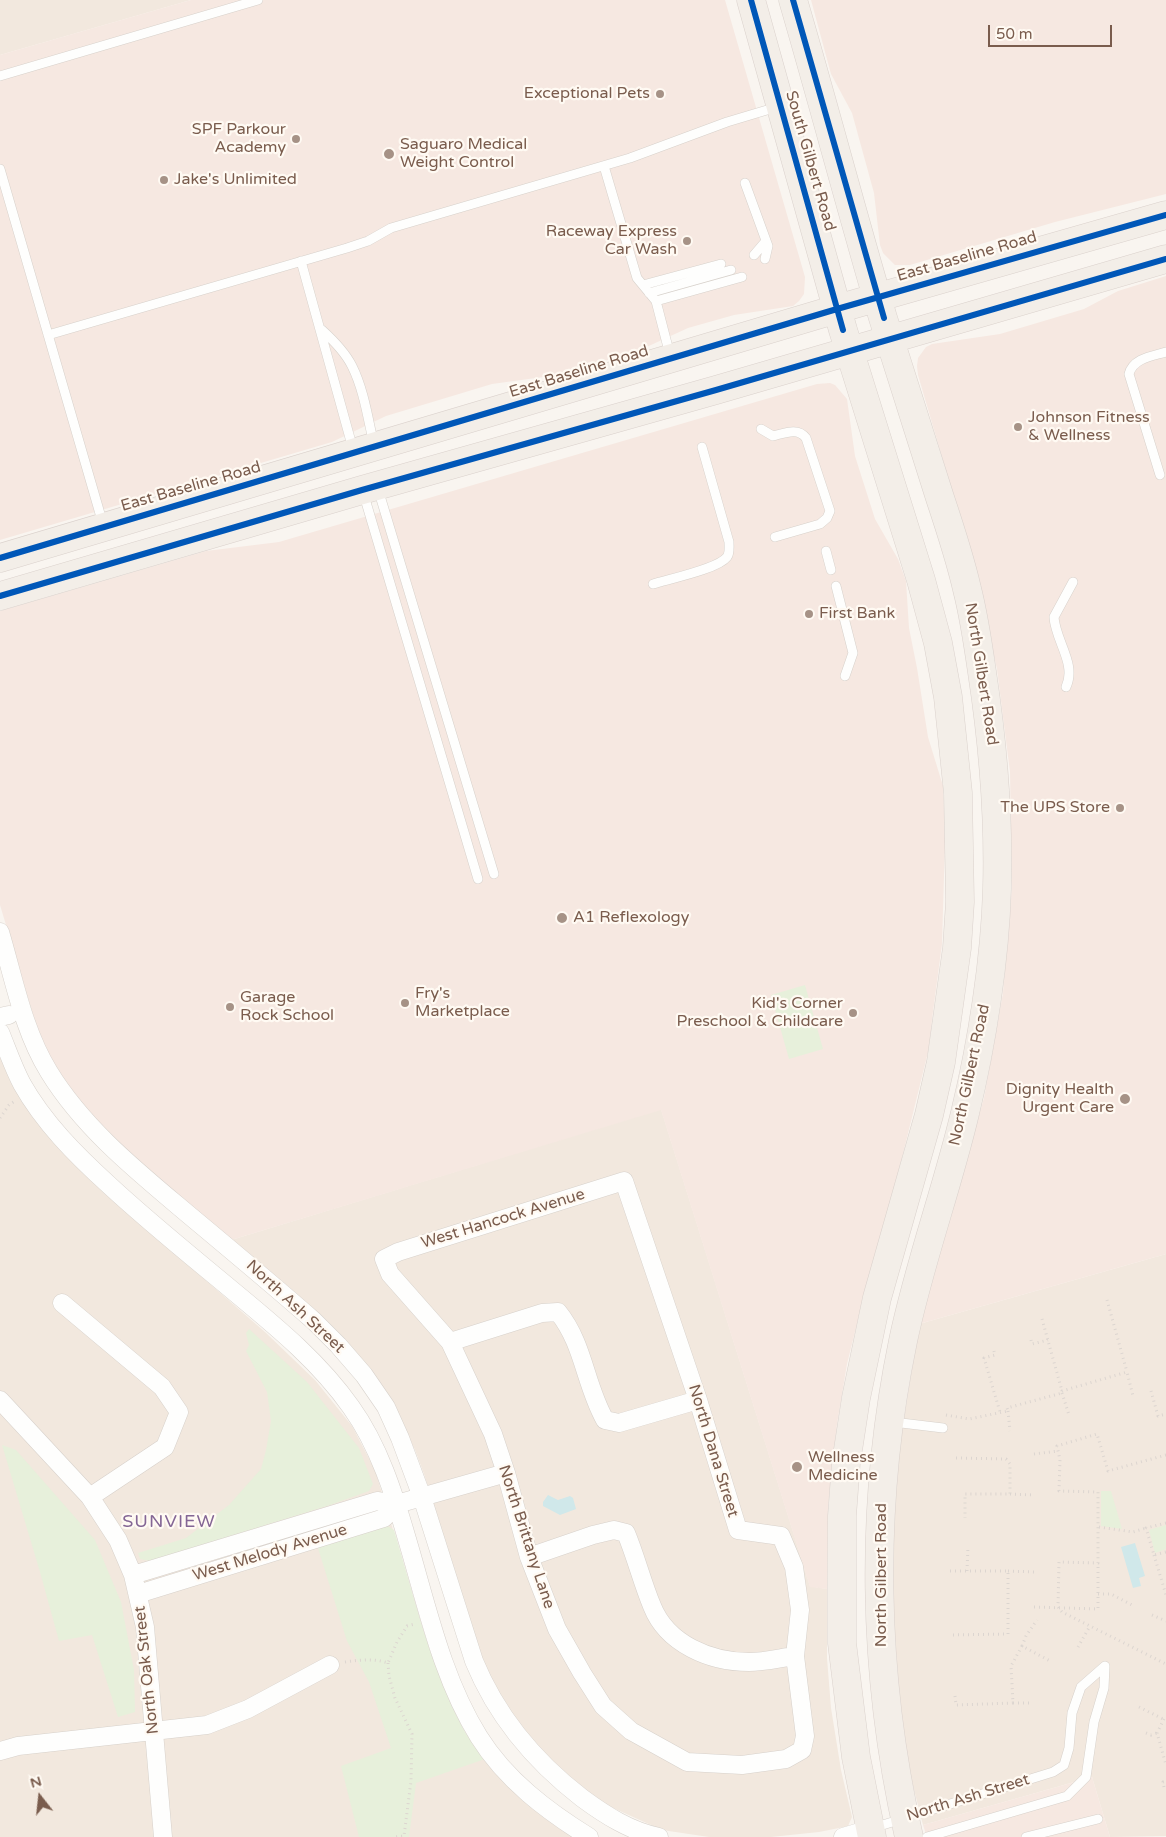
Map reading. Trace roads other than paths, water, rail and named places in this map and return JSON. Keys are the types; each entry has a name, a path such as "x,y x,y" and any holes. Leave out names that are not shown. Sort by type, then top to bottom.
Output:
{"main road":[{"name":"South Gilbert Road","path":"751,0 843,330"},
{"name":"South Gilbert Road","path":"793,0 884,318"},
{"name":"East Baseline Road","path":"0,596 370,487 489,455 843,330 884,318 1166,215"},
{"name":"East Baseline Road","path":"0,558 671,358 843,330 884,318 1166,259"},
{"name":"North Gilbert Road","path":"884,318 968,591 979,648 992,753 997,829 997,891 984,1012 976,1065 965,1116 904,1336 888,1421 879,1543 879,1615 890,1740 907,1827"},
{"name":"North Gilbert Road","path":"843,330 921,580 938,643 948,697 958,793 960,902 957,948 940,1062 929,1115 877,1298 854,1411 846,1463 842,1516 842,1643 856,1757 871,1833"},
{"path":"955,753 992,753"}],"street":[{"name":"North Ash Street","path":"0,932 30,1033 49,1072 63,1092 109,1145 146,1179 294,1303 338,1345 364,1375 386,1407 422,1497 474,1661 484,1685 503,1716 530,1752 550,1772 578,1795 603,1814 626,1826 660,1837"},
{"name":"North Ash Street","path":"0,1032 22,1084 55,1130 81,1159 146,1220 305,1352 351,1407 377,1453 396,1504 431,1619 454,1685 480,1738 499,1762 545,1809 589,1837"},
{"name":"West Hancock Avenue","path":"384,1259 398,1252 624,1181"},
{"name":"North Dana Street","path":"624,1181 698,1400 738,1530 781,1536 794,1567 800,1610 795,1656 805,1736 802,1750"},
{"name":"North Brittany Lane","path":"384,1259 390,1274 450,1342 492,1434 506,1473 529,1557 557,1629 603,1706 631,1731 687,1762 742,1765 786,1759 802,1750"},
{"path":"62,1303 162,1387 179,1412 165,1447 90,1497"},
{"path":"450,1342 542,1313 558,1312 568,1325 578,1346 598,1406 605,1420 619,1423 698,1400"},
{"name":"North Oak Street","path":"0,1400 90,1497 118,1540 133,1575 146,1636 164,1837"},
{"name":"West Melody Avenue","path":"133,1575 377,1501 396,1504 506,1473"},
{"name":"West Melody Avenue","path":"138,1594 384,1518 396,1504"},
{"path":"529,1557 593,1535 614,1530 626,1533 652,1608 668,1632 685,1645 709,1657 749,1662 795,1656"},
{"path":"0,1751 18,1746 207,1725 248,1709 330,1665"},
{"name":"North Ash Street","path":"843,1837 871,1833"}],"lane":[{"path":"0,76 258,0"},
{"path":"48,335 368,241 391,228 630,158 727,122 781,106"},
{"path":"604,166 637,278 656,301 671,358"},
{"path":"0,169 104,527"},
{"path":"745,183 762,253"},
{"path":"301,261 321,329 364,450"},
{"path":"646,289 721,264"},
{"path":"646,289 732,270"},
{"path":"656,301 742,277"},
{"path":"321,329 336,343 351,365 359,386 364,450"},
{"path":"1160,476 1129,374 1130,369 1143,359 1166,352"},
{"path":"761,429 773,436 796,431 804,434 830,511 827,518 820,524 775,537"},
{"path":"653,584 712,567 726,559 729,554 730,542 702,447"},
{"path":"370,487 494,874"},
{"path":"370,487 478,879"},
{"path":"826,551 831,570"},
{"path":"1066,687 1070,679 1069,667 1054,617 1073,582"},
{"path":"836,586 853,653 845,676"},
{"path":"888,1421 943,1428"},
{"name":"North Ash Street","path":"871,1833 907,1827 1054,1772 1064,1765 1069,1748 1072,1713 1080,1688 1106,1666 1104,1688 1094,1722 1086,1777 1067,1796 927,1837"},
{"path":"1026,1837 1098,1819"}],"water":[{"path":"548,1495 558,1500 570,1496 573,1498 576,1509 560,1515 543,1506 543,1502"},
{"path":"1135,1543 1145,1576 1139,1578 1141,1586 1133,1588 1121,1547"}],"place":[{"name":"Exceptional Pets","path":"660,94"},
{"name":"SPF Parkour Academy","path":"296,139"},
{"name":"Saguaro Medical Weight Control","path":"389,154"},
{"name":"Jake's Unlimited","path":"164,180"},
{"name":"Raceway Express Car Wash","path":"687,241"},
{"name":"Johnson Fitness & Wellness","path":"1018,427"},
{"name":"First Bank","path":"809,614"},
{"name":"The UPS Store","path":"1120,808"},
{"name":"A1 Reflexology","path":"562,918"},
{"name":"Fry's Marketplace","path":"405,1003"},
{"name":"Garage Rock School","path":"230,1007"},
{"name":"Kid's Corner Preschool & Childcare","path":"853,1013"},
{"name":"Dignity Health Urgent Care","path":"1125,1099"},
{"name":"Wellness Medicine","path":"797,1467"}],"district":[{"name":"SUNVIEW","path":"169,1522"}]}
